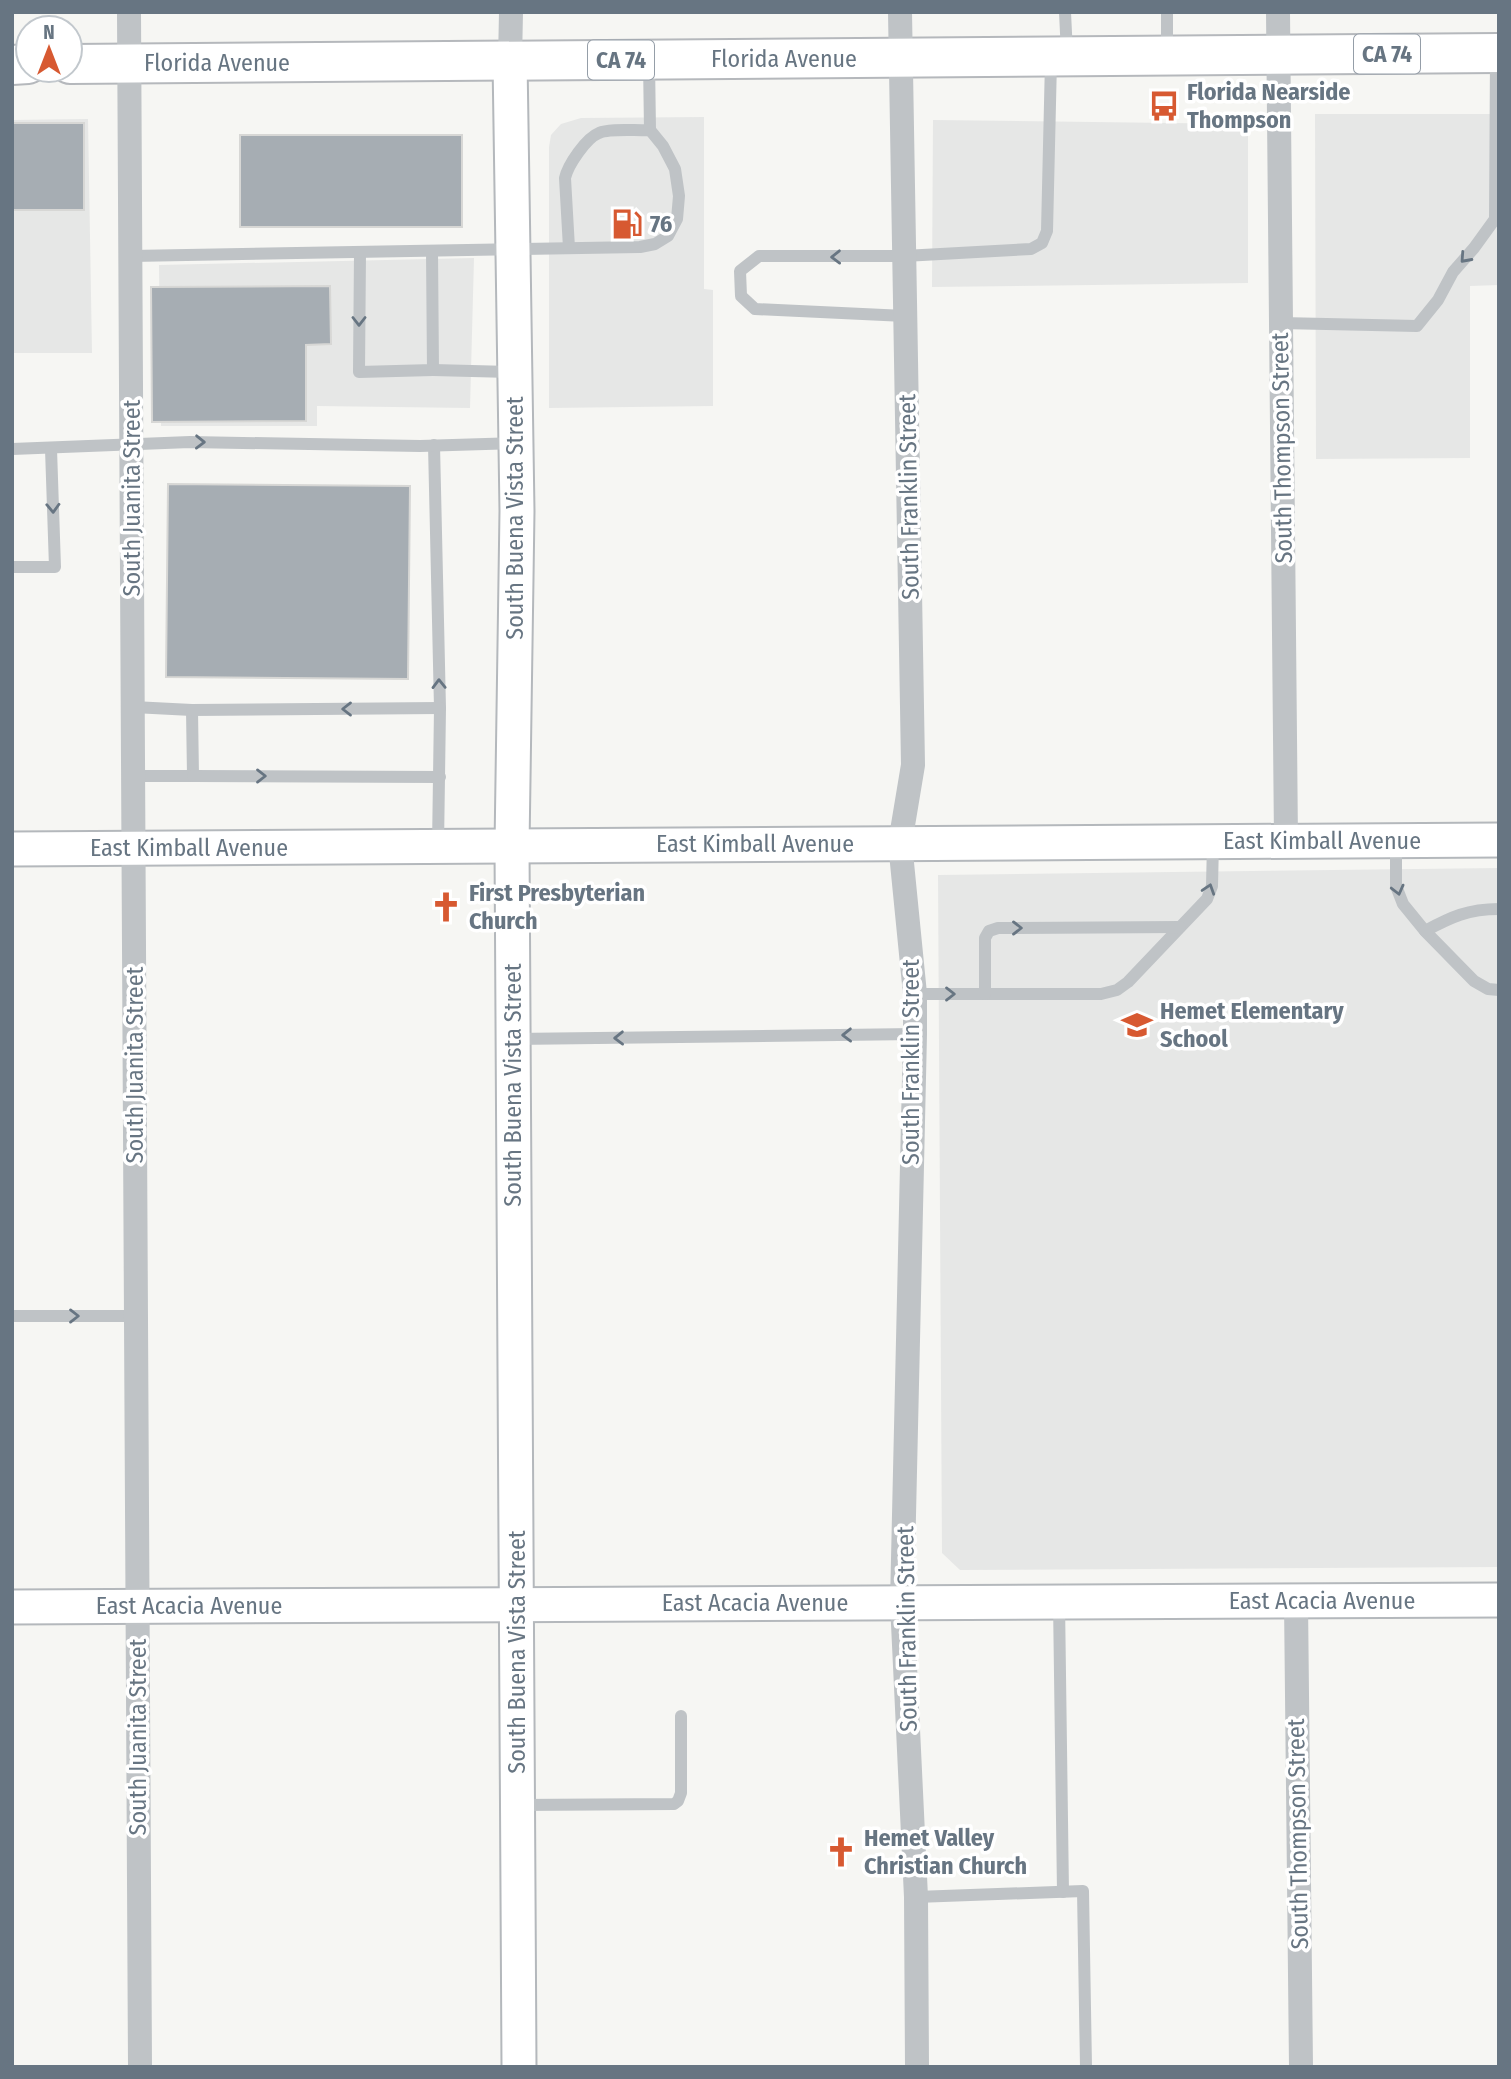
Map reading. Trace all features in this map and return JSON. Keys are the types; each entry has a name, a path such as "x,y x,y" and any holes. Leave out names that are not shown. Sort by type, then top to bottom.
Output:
{"main road":[{"name":"Florida Avenue","path":"84,64 1497,53"}],"street":[{"name":"South Juanita Street","path":"129,12 139,2067"},
{"path":"510,61 511,12"},
{"name":"South Franklin Street","path":"900,12 913,765 900,843 915,994 902,1602 916,1897 917,2067"},
{"name":"South Thompson Street","path":"1278,12 1286,841"},
{"name":"South Buena Vista Street","path":"510,61 517,511 512,846 519,2067"},
{"name":"East Kimball Avenue","path":"12,849 1499,840"},
{"name":"East Acacia Avenue","path":"12,1607 1499,1600"},
{"name":"South Thompson Street","path":"1296,1601 1301,2067"}],"lane":[{"path":"905,316 755,309 741,296 740,271 759,256 904,256 1031,249 1042,243 1047,231 1059,57 1065,12"},
{"path":"1167,12 1167,56"},
{"path":"1281,323 1417,326 1438,300 1453,272 1495,219 1497,53"},
{"path":"131,256 515,251 640,247 655,244 668,236 677,219 680,196 675,169 663,146 650,130 649,60"},
{"path":"569,248 565,178 568,167 589,140 598,133 650,130"},
{"path":"432,251 433,370"},
{"path":"360,253 359,372 515,372"},
{"path":"12,449 131,443 516,443"},
{"path":"434,445 440,708 438,846"},
{"path":"12,567 55,567 51,449"},
{"path":"133,707 192,710 440,708"},
{"path":"192,710 193,776"},
{"path":"133,776 440,777"},
{"path":"1395,840 1395,886 1403,904 1425,931 1474,981 1488,989 1499,990"},
{"path":"915,994 1101,994 1117,990 1128,982 1207,899 1212,886 1213,841"},
{"path":"1425,931 1460,913 1499,909"},
{"path":"985,994 985,938 989,931 998,928 1180,927"},
{"path":"513,1039 915,1034"},
{"path":"12,1316 136,1316"},
{"path":"1059,1602 1063,1892"},
{"path":"518,1805 674,1804 681,1793 681,1717"},
{"path":"916,1897 1083,1891 1086,2067"}],"shaded area":[{"path":"1315,114 1499,114 1499,285 1470,286 1470,458 1316,459"},
{"path":"704,117 704,289 713,290 713,406 549,408 551,135 561,124 581,118"},
{"path":"88,119 92,353 12,353 12,120"},
{"path":"933,120 1248,124 1248,283 932,287"},
{"path":"474,258 470,408 317,406 317,426 161,426 159,265"},
{"path":"1499,868 1499,1567 960,1570 942,1553 938,875"}],"building":[{"path":"12,123 84,123 84,210 12,210"},
{"path":"240,135 462,135 462,227 240,227"},
{"path":"330,286 331,344 306,345 306,421 152,422 151,287"},
{"path":"168,484 410,486 408,679 166,677"}],"place":[{"name":"Florida Nearside Thompson","path":"1164,106"},
{"name":"76","path":"627,224"},
{"name":"First Presbyterian Church","path":"446,907"},
{"name":"Hemet Elementary School","path":"1137,1025"},
{"name":"Hemet Valley Christian Church","path":"841,1852"}]}
